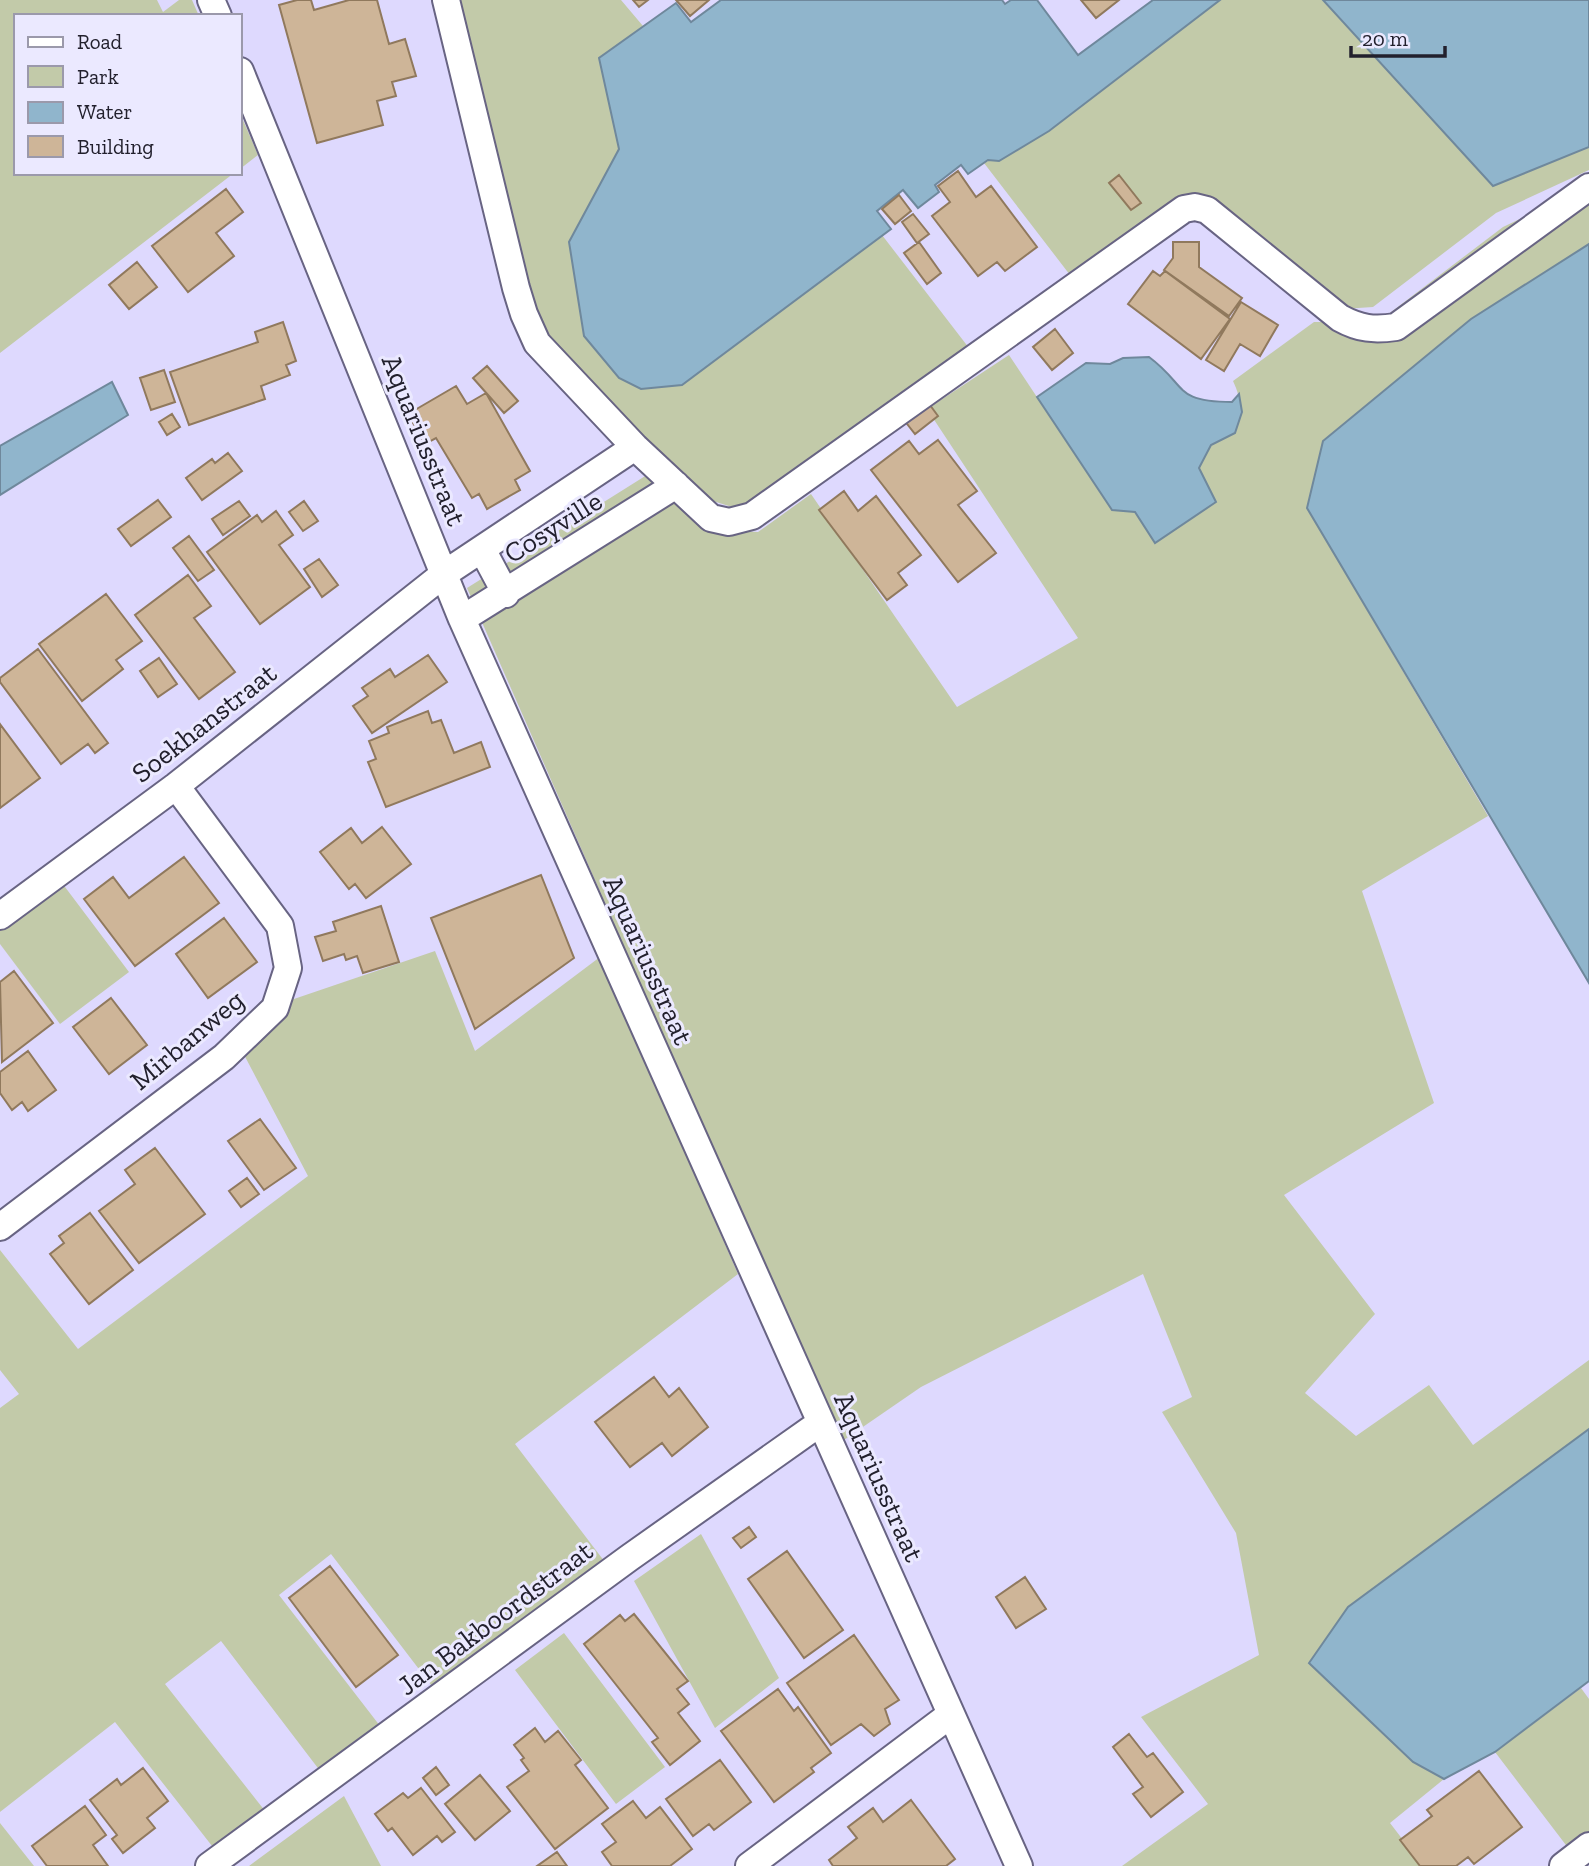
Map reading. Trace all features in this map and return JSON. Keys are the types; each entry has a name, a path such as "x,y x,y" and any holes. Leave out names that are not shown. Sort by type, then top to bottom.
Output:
{"street":[{"path":"446,0 516,288 530,331 635,447 711,517 729,522 752,516 1184,209 1195,207 1207,210 1340,318 1359,328 1381,329 1396,327 1589,187"},
{"name":"Aquariusstraat","path":"242,76 462,619 1018,1866"},
{"name":"Cosyville","path":"444,574 483,551 635,447"},
{"name":"Cosyville","path":"462,619 506,594 676,485"},
{"path":"483,551 506,594"},
{"name":"Soekhanstraat","path":"0,916 176,786 444,574"},
{"name":"Mirbanweg","path":"0,1227 224,1057 275,1008 288,968 280,926 176,786"},
{"name":"Jan Bakboordstraat","path":"209,1866 629,1558 820,1423"},
{"path":"749,1866 950,1715"},
{"path":"1563,1866 1589,1846"}],"green space":[{"path":"0,0 157,0 163,12 179,0 192,0 198,14 14,14 14,175 231,175 0,353"},
{"path":"455,0 621,0 643,26 599,58 619,149 569,242 682,385 882,235 969,348 753,503 732,507 713,501 629,424 542,329 508,224"},
{"path":"1220,0 1323,0 1493,186 1589,147 1589,170 1496,213 1373,307 1343,309 1207,198 1070,275 984,163 1049,131"},
{"path":"242,118 258,155 242,167"},
{"path":"1589,186 1589,244 1471,319 1323,441 1307,508 1488,816 1362,891 1434,1103 1284,1195 1375,1314 1305,1393 1356,1436 1429,1385 1473,1445 1589,1360 1589,1429 1348,1607 1350,1702 1413,1762 1444,1779 1390,1823 1423,1866 1122,1866 1208,1804 1141,1717 1259,1655 1236,1533 1162,1412 1192,1397 1143,1274 921,1387 841,1442 467,588 650,473 706,529 758,532 811,494 957,707 1078,638 927,409 1009,355 1112,510 1135,512 1155,543 1211,445 1235,432 1240,407 1233,381 1314,322 1378,322 1503,227"},
{"path":"62,883 129,972 60,1024 0,944 0,931"},
{"path":"435,951 475,1051 600,957 738,1274 515,1444 611,1570 441,1698 331,1554 279,1595 387,1735 327,1780 221,1641 165,1684 273,1821 223,1860 115,1722 0,1812 0,1408 19,1394 0,1370 0,1250 78,1349 308,1176 241,1049 291,1000"},
{"path":"701,1534 779,1678 715,1728 634,1581"},
{"path":"564,1633 665,1767 616,1804 515,1670"},
{"path":"1581,1688 1589,1699 1589,1839 1572,1853 1495,1752"},
{"path":"344,1796 381,1866 249,1866"},
{"path":"0,1823 34,1866 0,1866"}],"water":[{"path":"721,0 1002,0 1005,4 1011,0 1037,0 1078,55 1153,0 1220,0 1049,131 999,161 988,160 968,174 961,165 935,185 939,192 918,208 903,190 877,211 891,229 682,385 641,389 619,378 584,336 569,242 619,149 599,58 676,3 691,22"},
{"path":"1323,0 1589,0 1589,147 1493,186"},
{"path":"1589,244 1589,983 1307,508 1323,441 1471,319"},
{"path":"1149,357 1190,395 1200,399 1232,402 1239,394 1242,412 1235,433 1211,445 1199,468 1216,502 1155,543 1135,512 1112,510 1037,397 1086,363 1110,364 1123,358"},
{"path":"112,382 128,415 0,495 0,446"},
{"path":"1589,1429 1589,1681 1495,1752 1444,1779 1413,1762 1309,1663 1348,1607"}],"building":[{"path":"297,0 311,0 314,10 349,0 377,0 389,44 405,39 416,76 392,82 396,96 377,101 383,125 317,143 279,5"},
{"path":"633,0 648,0 639,7"},
{"path":"676,0 709,0 690,16"},
{"path":"1081,0 1119,0 1096,18"},
{"path":"958,171 976,197 991,186 1037,247 1005,271 997,262 978,276 932,216 950,202 938,186"},
{"path":"1119,175 1141,203 1131,210 1109,183"},
{"path":"226,189 243,212 216,233 234,256 188,292 152,246"},
{"path":"899,195 911,211 895,224 882,209"},
{"path":"913,214 929,234 917,243 902,222"},
{"path":"919,242 941,273 927,284 904,253"},
{"path":"1173,242 1199,242 1199,267 1242,298 1229,316 1164,270 1173,258"},
{"path":"137,262 157,287 129,309 109,285"},
{"path":"1153,271 1160,276 1165,271 1230,319 1201,359 1128,304"},
{"path":"1241,302 1278,325 1260,356 1240,344 1224,371 1206,360"},
{"path":"283,322 296,361 286,365 290,375 261,386 265,399 189,425 170,372 258,342 255,332"},
{"path":"1055,329 1073,353 1052,370 1033,347"},
{"path":"487,366 518,401 504,413 473,378"},
{"path":"164,370 175,402 151,410 140,378"},
{"path":"456,386 467,404 486,393 530,471 515,480 520,490 487,509 479,494 472,498 436,438 425,444 408,414"},
{"path":"927,401 938,416 915,434 904,420"},
{"path":"172,414 180,427 167,435 159,422"},
{"path":"938,440 977,491 958,505 996,553 958,582 871,470 909,441 919,454"},
{"path":"228,453 242,471 202,500 186,478 212,459 215,463"},
{"path":"844,491 858,511 876,496 921,555 898,573 907,585 887,600 819,510"},
{"path":"158,500 171,517 131,546 118,529"},
{"path":"239,501 250,516 223,535 212,519"},
{"path":"304,501 318,521 303,531 289,512"},
{"path":"276,511 293,535 279,545 310,587 260,624 207,552 257,515 262,522"},
{"path":"189,536 214,570 198,581 173,548"},
{"path":"319,559 338,585 322,597 304,569"},
{"path":"188,575 211,606 194,618 235,672 199,699 135,615"},
{"path":"106,594 142,641 116,660 123,669 82,701 39,644"},
{"path":"38,649 108,743 95,753 88,744 61,764 0,682 0,678"},
{"path":"428,655 447,682 372,733 353,706 368,696 362,688 390,669 395,677"},
{"path":"159,658 177,684 158,697 140,671"},
{"path":"428,711 432,723 441,720 454,753 481,742 490,767 386,807 368,762 376,759 369,741 389,733 387,727"},
{"path":"0,724 40,778 0,808"},
{"path":"382,827 411,864 366,898 355,884 349,889 320,852 351,828 362,843"},
{"path":"184,857 219,903 135,966 84,899 113,877 129,898"},
{"path":"541,875 574,958 475,1029 431,918"},
{"path":"381,906 399,962 363,973 357,956 346,960 344,954 323,961 315,937 336,931 333,922"},
{"path":"224,918 257,962 208,998 176,954"},
{"path":"14,971 53,1023 2,1062 0,982"},
{"path":"111,998 147,1045 109,1074 73,1027"},
{"path":"28,1051 56,1090 28,1111 22,1102 12,1110 0,1093 0,1072"},
{"path":"260,1119 296,1168 264,1190 228,1141"},
{"path":"155,1148 205,1214 139,1263 99,1211 135,1184 125,1170"},
{"path":"247,1178 259,1194 241,1207 229,1191"},
{"path":"90,1213 133,1270 89,1304 50,1254 64,1243 59,1236"},
{"path":"654,1377 669,1397 679,1388 708,1427 672,1456 662,1443 630,1467 595,1422"},
{"path":"749,1527 756,1537 741,1548 733,1538"},
{"path":"787,1551 843,1630 804,1658 748,1579"},
{"path":"330,1566 398,1655 356,1687 289,1598"},
{"path":"1025,1577 1046,1609 1016,1628 996,1597"},
{"path":"634,1614 688,1681 677,1689 689,1704 678,1713 700,1741 670,1765 652,1742 658,1738 584,1644 620,1615 625,1621"},
{"path":"854,1635 899,1700 885,1709 890,1724 874,1736 861,1724 831,1745 787,1683"},
{"path":"778,1689 794,1711 798,1707 831,1753 811,1768 814,1772 774,1802 721,1731"},
{"path":"535,1728 545,1742 558,1731 581,1760 575,1765 608,1808 555,1849 507,1787 529,1771 521,1760 524,1758 514,1745"},
{"path":"1129,1734 1147,1757 1153,1753 1183,1792 1151,1817 1133,1794 1143,1787 1113,1747"},
{"path":"720,1760 751,1802 714,1830 709,1824 693,1836 666,1799"},
{"path":"436,1767 449,1785 436,1795 423,1778"},
{"path":"143,1768 168,1801 147,1818 155,1828 123,1853 112,1839 117,1835 90,1800 117,1779 121,1785"},
{"path":"1479,1771 1522,1827 1474,1864 1468,1857 1456,1866 1420,1866 1400,1840 1432,1816 1427,1810"},
{"path":"480,1775 510,1811 475,1840 445,1804"},
{"path":"421,1788 455,1832 442,1842 437,1836 413,1855 392,1828 388,1831 375,1814 403,1793 408,1798"},
{"path":"911,1800 955,1859 946,1866 833,1866 829,1860 857,1838 848,1827 873,1808 883,1822"},
{"path":"633,1801 646,1818 660,1807 692,1849 670,1866 612,1866 602,1852 616,1842 602,1824"},
{"path":"85,1806 106,1835 93,1845 108,1866 47,1866 32,1846"},
{"path":"557,1852 567,1866 537,1866"}]}
